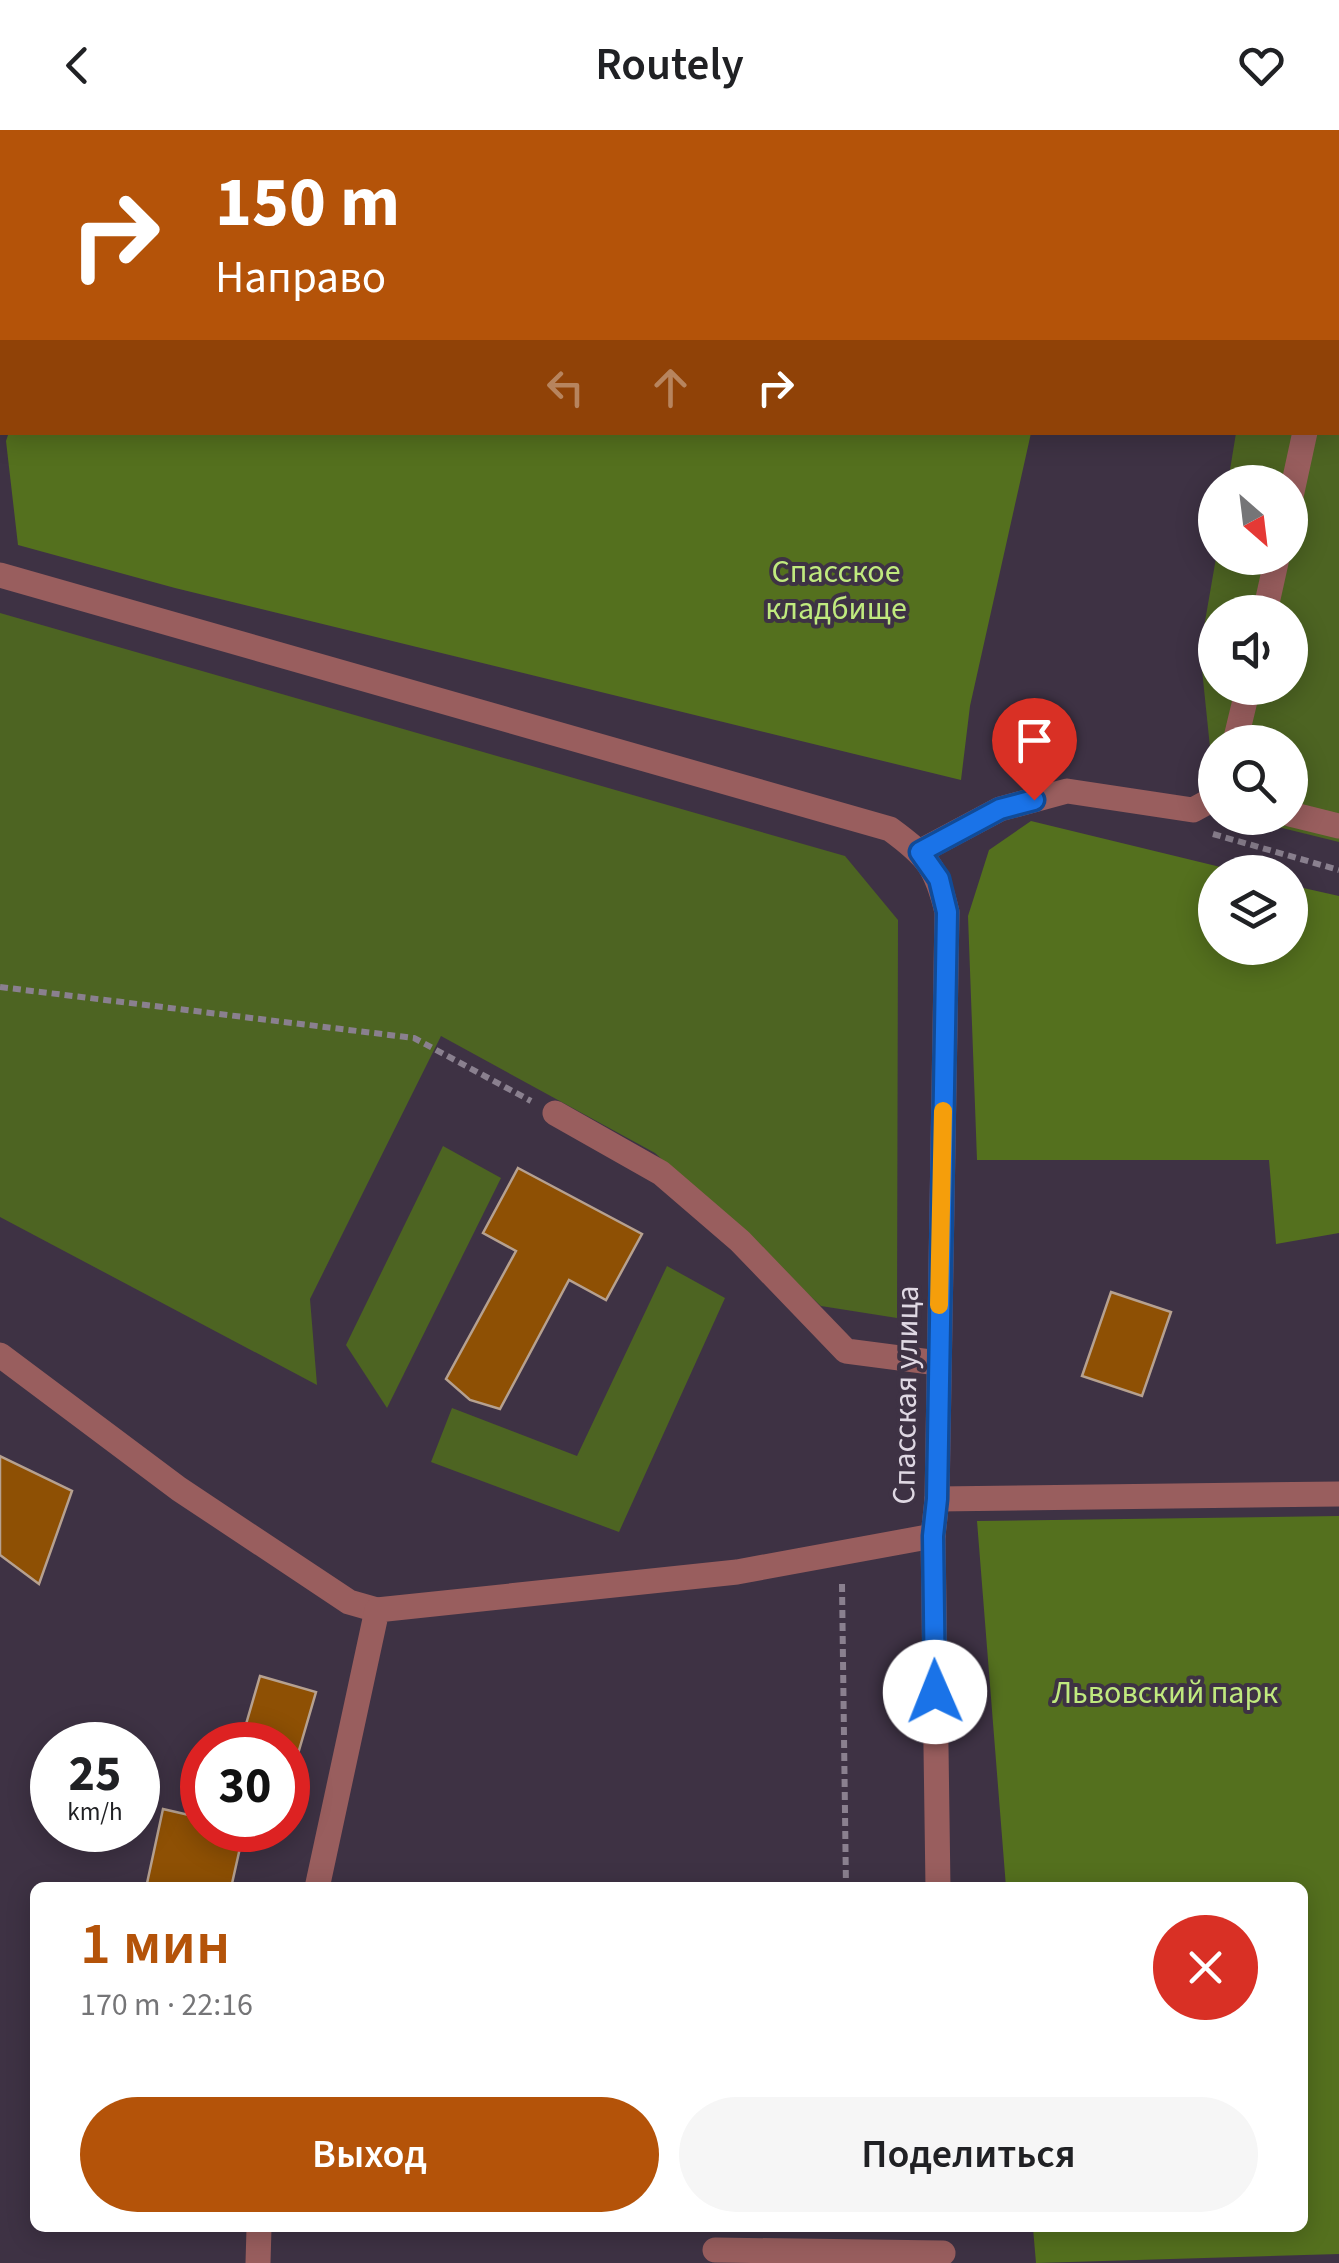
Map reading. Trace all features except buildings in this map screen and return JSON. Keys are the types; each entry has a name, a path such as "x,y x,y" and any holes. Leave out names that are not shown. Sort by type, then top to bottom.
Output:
{"street":[{"path":"1298,465 1304,435"},
{"path":"0,575 890,829 920,852 1000,809 1067,791 1198,803"},
{"path":"1308,818 1339,826"},
{"name":"Спасская улица","path":"920,852 939,879 947,912 937,1499 933,1536 938,1882"},
{"path":"554,1114 661,1173 740,1241 846,1351 938,1363"},
{"path":"0,1355 210,1510 349,1602 377,1610 737,1572 933,1536"},
{"path":"937,1499 1339,1494"},
{"path":"318,1882 377,1610"},
{"path":"258,2232 258,2263"},
{"path":"715,2250 942,2248"}],"path":[{"path":"1215,835 1339,870"},
{"path":"0,988 414,1038 554,1114"},
{"path":"841,1552 846,1882"}],"green space":[{"name":"Спасское кладбище","path":"8,435 1031,435 970,706 961,780 175,588 18,545"},
{"path":"1236,435 1339,435 1339,842 1308,834 1308,725 1208,725 1206,705 1308,705 1308,595 1210,595 1213,575 1308,575 1308,465 1231,465"},
{"path":"0,613 845,856 898,920 897,1318 821,1306 655,1153 441,1036 310,1299 317,1385 0,1217"},
{"path":"1031,821 1198,862 1198,965 1308,965 1308,889 1339,896 1339,1233 1276,1244 1269,1160 977,1160 968,916 989,850"},
{"path":"443,1146 501,1178 387,1408 346,1345"},
{"path":"667,1266 725,1298 619,1532 431,1462 452,1408 577,1456"},
{"name":"Львовский парк","path":"1339,1516 1339,2254 1036,2263 1033,2232 1308,2232 1308,1882 1006,1882 977,1521"}],"slow traffic":[{"path":"939,1305 943,1111"}],"route":[{"path":"935,1692 933,1536 937,1499 947,912 939,879 920,852 1000,809 1034,800"}]}
